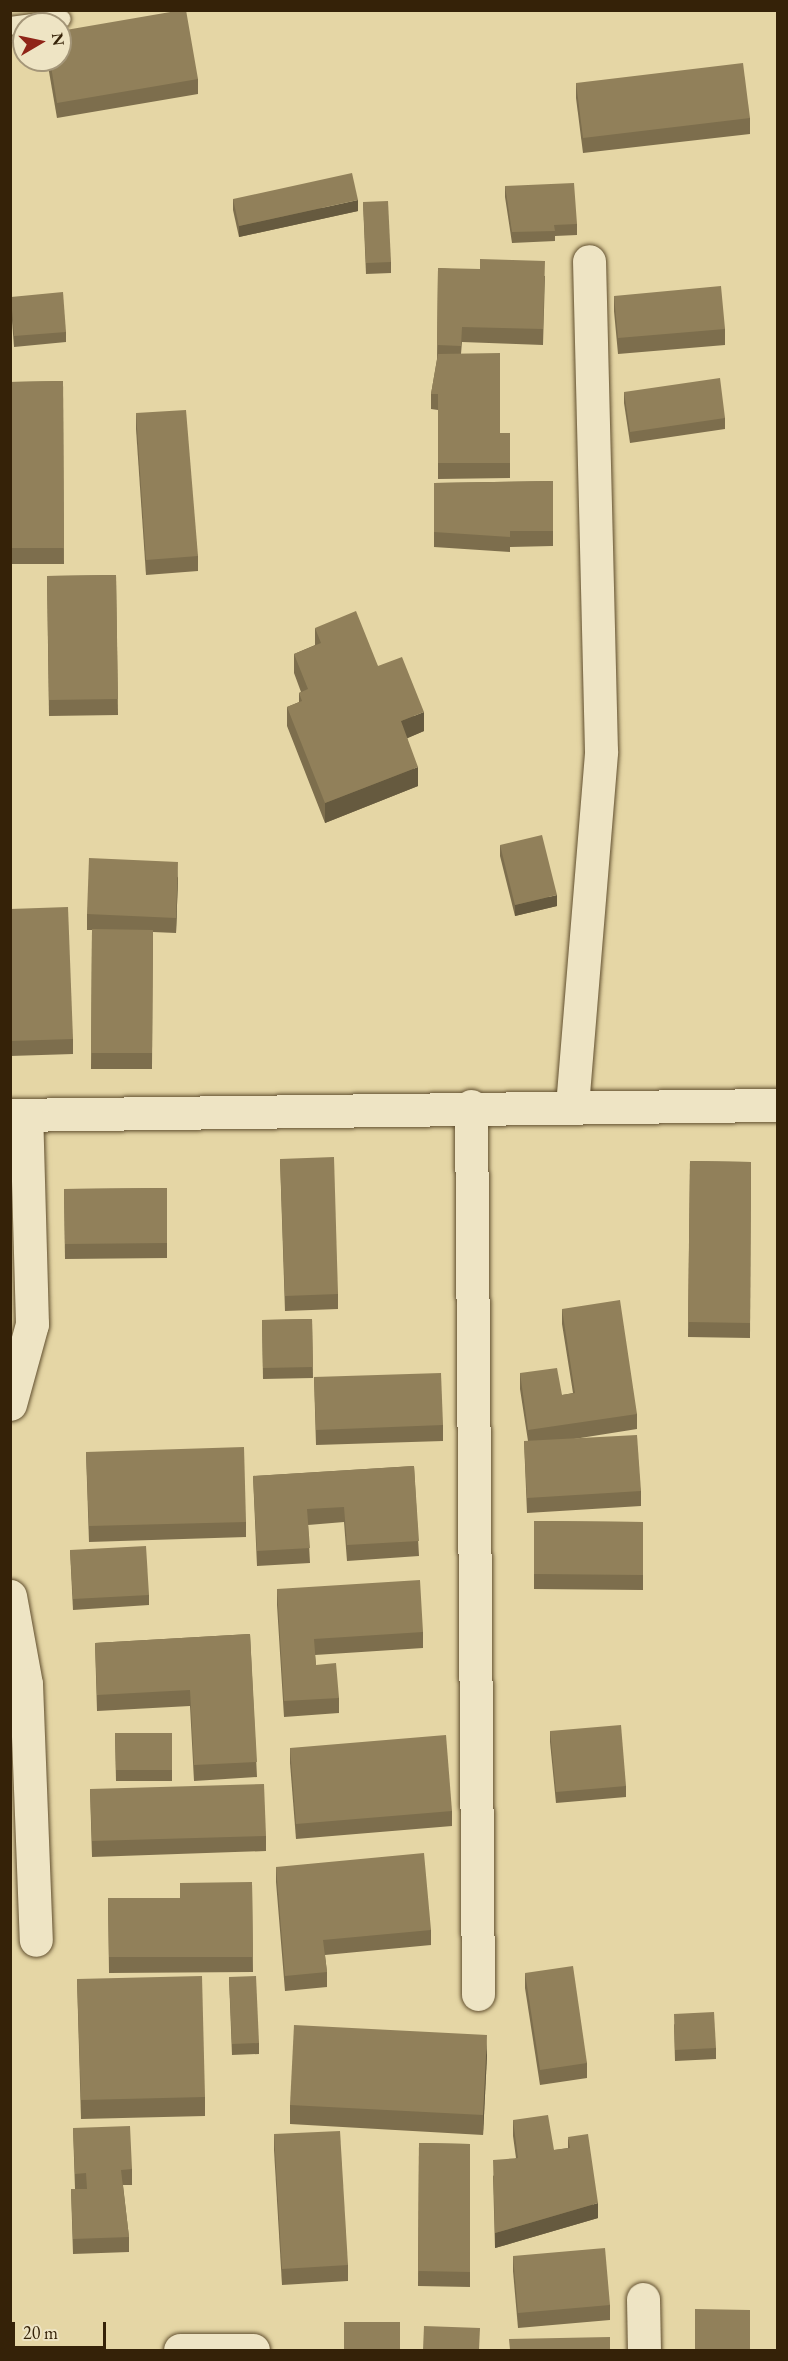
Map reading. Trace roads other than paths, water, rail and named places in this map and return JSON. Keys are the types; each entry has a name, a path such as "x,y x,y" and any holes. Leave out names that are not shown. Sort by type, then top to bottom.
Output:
{"street":[{"path":"572,1106 601,751 589,261"},
{"path":"10,1404 32,1324 18,1115 471,1106 777,1105"},
{"path":"471,1106 478,1994"},
{"path":"10,1596 26,1684 36,1940"},
{"path":"643,2299 644,2350"},
{"path":"180,2350 253,2350"}]}
